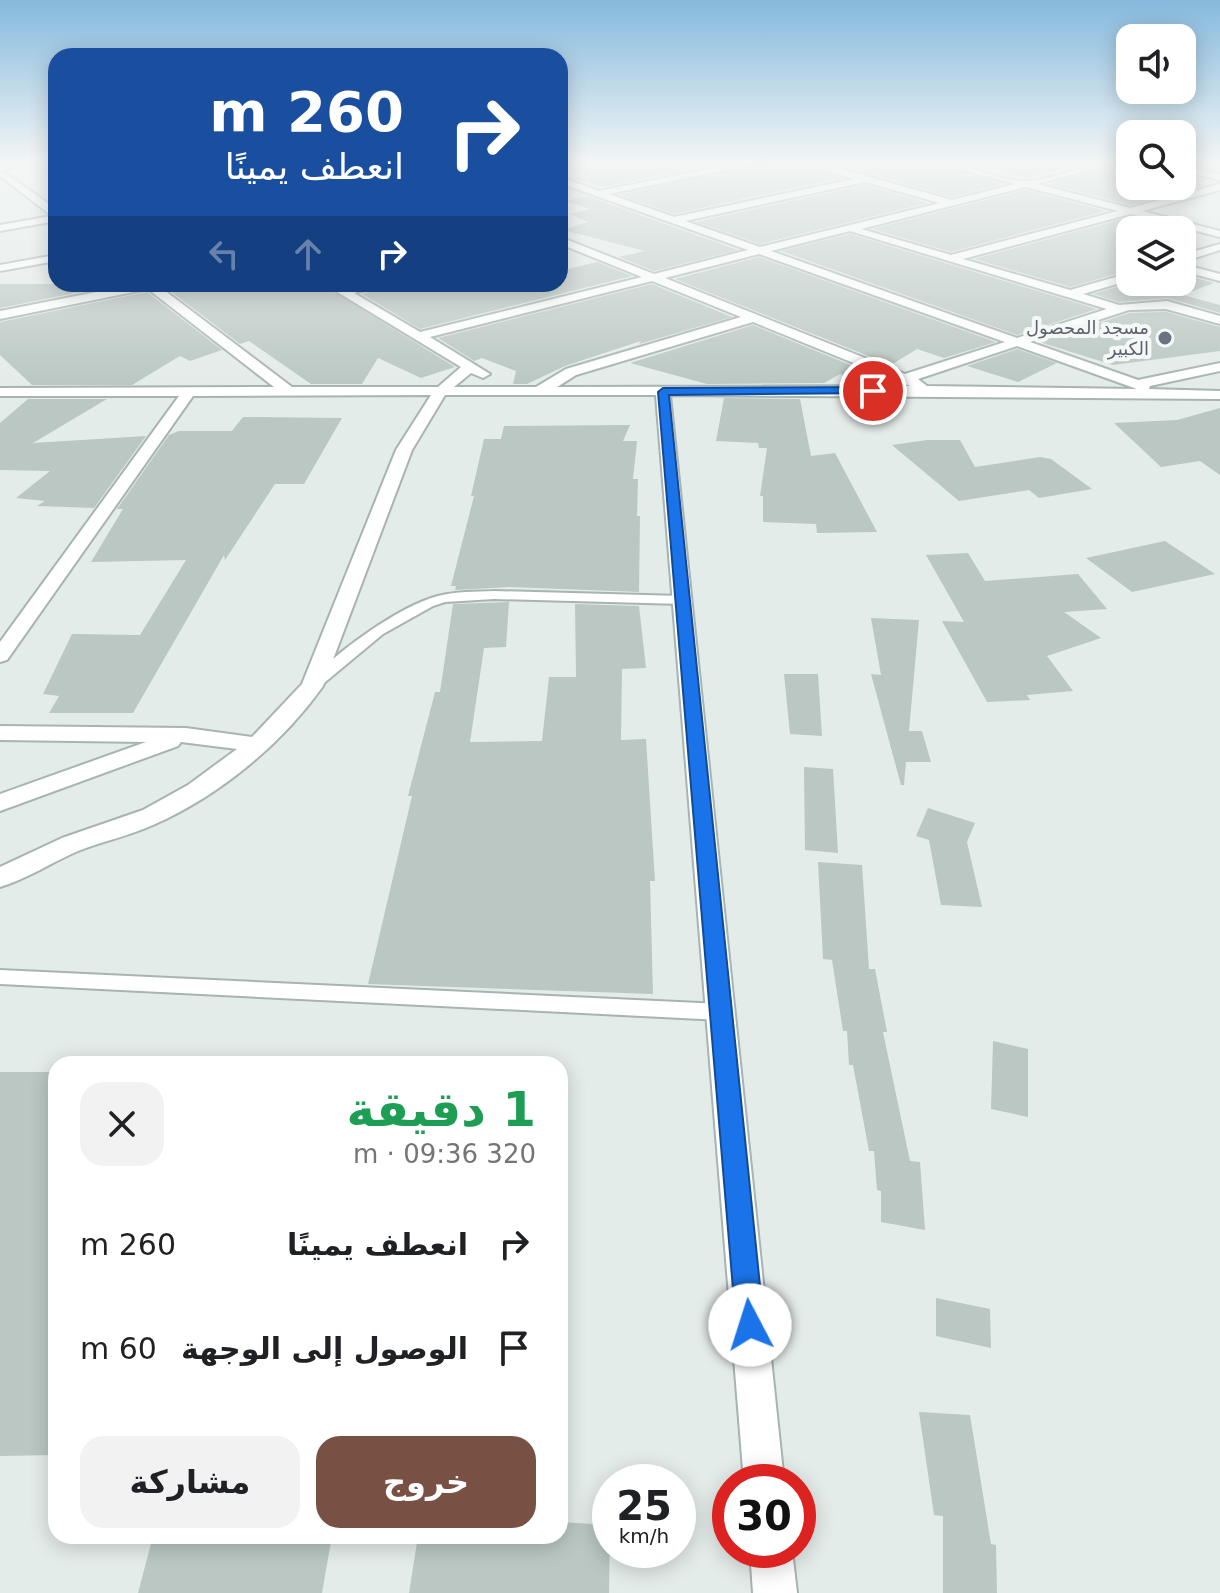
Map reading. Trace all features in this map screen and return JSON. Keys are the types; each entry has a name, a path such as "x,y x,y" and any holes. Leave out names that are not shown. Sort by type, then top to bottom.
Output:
{"street":[{"path":"718,236 1161,393"},
{"path":"419,336 821,236"},
{"path":"875,236 1117,308"},
{"path":"950,259 1035,236"},
{"path":"568,245 933,390"},
{"path":"1196,255 1220,247"},
{"path":"0,268 48,259"},
{"path":"1196,271 1220,278"},
{"path":"1071,294 1116,280"},
{"path":"0,315 111,292"},
{"path":"159,292 289,392"},
{"path":"344,292 512,391"},
{"path":"904,379 1117,308 1160,304 1220,320"},
{"path":"539,391 571,372 753,318"},
{"path":"0,878 73,843 132,825 174,805 256,745 312,686 404,450 440,392 470,366"},
{"path":"1138,385 1220,367"},
{"path":"0,408 8,392 933,390 1220,395"},
{"path":"663,392 762,1464"},
{"path":"0,656 188,393"},
{"path":"0,733 186,735 256,745"},
{"path":"0,803 186,735"},
{"path":"773,1568 775,1593"}],"lane":[{"path":"312,686 378,631 428,603 444,598 494,595 682,600"},
{"path":"0,977 721,1012"}],"building":[{"path":"588,236 700,236 738,250 654,271 619,257 645,251"},
{"path":"738,236 791,236 760,244"},
{"path":"841,236 858,236 1097,309 1017,335 781,251"},
{"path":"897,236 1010,236 951,252"},
{"path":"1058,236 1116,236 1116,274 1070,287 974,259"},
{"path":"759,257 996,342 944,358 917,349 891,365 675,279"},
{"path":"597,262 632,276 568,292 568,269"},
{"path":"1196,278 1214,283 1196,290"},
{"path":"0,284 48,284 48,292 81,292 0,308"},
{"path":"652,284 732,317 639,344 641,341 565,366 527,384 513,384 516,371 482,358 474,361 438,338"},
{"path":"1116,287 1116,296 1187,296 1220,305 1220,313 1168,298 1119,302 1093,294"},
{"path":"147,292 222,350 190,361 180,356 132,385 32,385 0,355 0,322"},
{"path":"172,292 334,292 455,367 421,378 378,358 362,384 311,384 249,341 240,344"},
{"path":"368,292 568,292 420,329 362,294"},
{"path":"1166,312 1220,327 1220,351 1113,365 1039,342 1130,313"},
{"path":"753,325 875,375 865,381 840,374 824,383 707,384 630,363"},
{"path":"1017,349 1057,363 1018,382 967,366"},
{"path":"724,398 800,399 811,456 835,453 877,532 817,533 816,524 763,522 763,496 760,496 767,448 759,448 758,443 716,441"},
{"path":"28,399 107,399 33,443 146,436 94,508 37,506 45,501 16,498 50,471 0,470 0,423"},
{"path":"1220,408 1220,475 1200,461 1161,467 1114,423 1177,420"},
{"path":"243,417 342,418 304,484 275,484 225,560 224,555 133,713 49,713 59,696 43,694 72,634 140,635 186,560 91,562 123,509 117,509 169,435 179,431 232,431"},
{"path":"630,425 623,441 637,441 633,479 638,479 637,516 640,516 639,592 510,587 455,590 456,586 451,586 474,496 471,496 484,439 501,439 504,426"},
{"path":"927,440 960,440 975,467 1040,457 1051,459 1092,489 1039,498 1029,490 959,501 892,445"},
{"path":"1165,541 1215,574 1132,592 1086,558"},
{"path":"968,553 985,581 1078,574 1107,609 1064,612 1101,638 1047,656 1073,691 1027,695 1030,700 987,702 942,621 964,622 926,555"},
{"path":"509,602 506,647 484,648 470,742 542,741 549,677 576,677 575,604 639,606 646,668 622,669 621,740 646,739 655,881 650,881 653,994 368,984 412,796 408,796 435,692 440,692 453,604"},
{"path":"871,618 919,620 909,731 922,731 931,762 906,762 904,785 901,785 871,674 881,675"},
{"path":"784,674 818,674 822,736 790,734"},
{"path":"804,767 833,769 838,853 805,850"},
{"path":"928,808 975,823 967,842 982,907 941,905 929,840 916,836"},
{"path":"818,862 862,865 869,969 875,969 887,1032 883,1032 910,1161 920,1162 925,1230 881,1222 881,1191 877,1190 874,1151 869,1151 853,1065 849,1065 847,1031 843,1031 832,960 823,959"},
{"path":"993,1041 1028,1049 1028,1117 991,1109"},
{"path":"0,1072 48,1072 48,1455 0,1456"},
{"path":"936,1298 990,1309 991,1348 936,1336"},
{"path":"919,1412 970,1415 991,1544 996,1545 997,1593 943,1593 943,1516 934,1515"},
{"path":"568,1522 592,1524 592,1568 609,1568 609,1593 409,1593 417,1544 568,1544"},
{"path":"151,1544 331,1544 322,1593 138,1593"}],"place":[{"name":"مسجد المحصول الكبير","path":"1165,338"}],"route":[{"path":"750,1325 663,392 873,391"}]}
